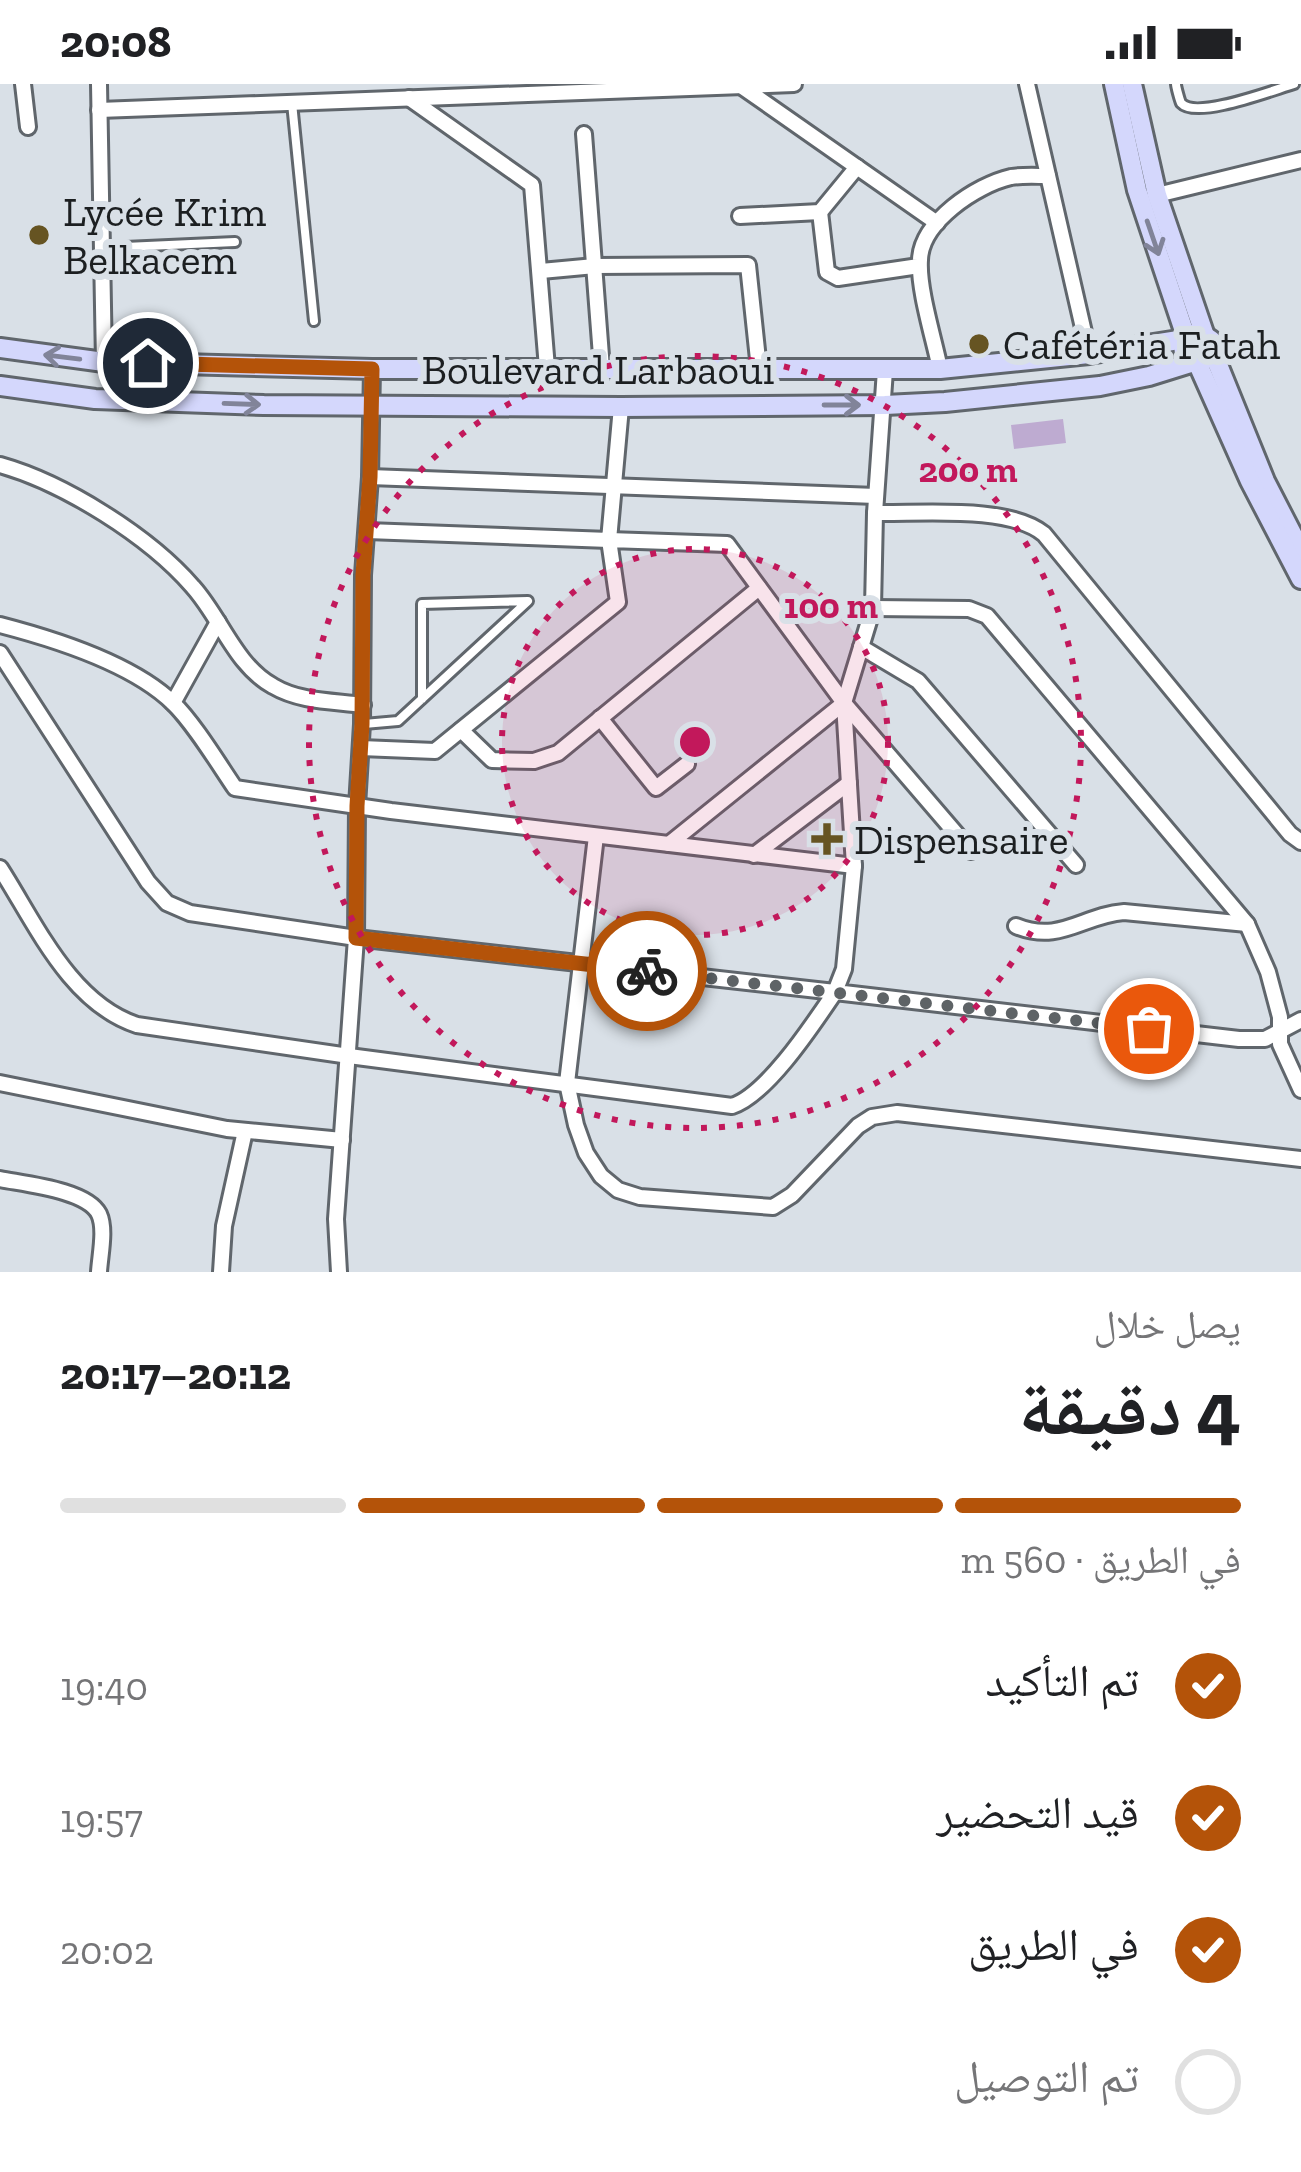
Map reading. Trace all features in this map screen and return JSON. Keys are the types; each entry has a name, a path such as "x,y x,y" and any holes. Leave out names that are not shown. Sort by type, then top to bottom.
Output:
{"main road":[{"path":"1114,84 1136,190 1196,347 1265,481 1299,564"},
{"path":"1132,84 1196,347"},
{"name":"Boulevard Larbaoui","path":"0,348 104,362 372,369 885,370 1196,347"},
{"name":"Boulevard Larbaoui","path":"0,386 95,399 372,406 884,405 1100,386 1149,376 1196,347"}],"street":[{"path":"23,84 28,127"},
{"path":"99,84 104,362"},
{"path":"99,110 409,98 476,90 794,84"},
{"path":"1028,84 1089,354"},
{"path":"741,86 937,223"},
{"path":"409,98 532,185 548,368"},
{"path":"584,134 602,368"},
{"path":"1157,195 1301,160"},
{"path":"857,167 820,212 827,272 838,278 919,266"},
{"path":"940,369 919,266 921,243 974,191 1013,177 1048,176"},
{"path":"740,216 820,212"},
{"path":"541,271 748,265 759,369"},
{"path":"339,1272 336,1219 356,938 372,369"},
{"path":"0,868 68,974 112,1015 137,1024 732,1106 744,1102 811,1028 844,969 854,866 844,703 873,608 885,370"},
{"path":"361,748 435,752 618,602 609,540 621,407"},
{"path":"0,465 59,487 138,539 192,586 256,674 274,687 298,697 363,705"},
{"path":"370,477 876,504 1022,520 1044,534 1301,842"},
{"path":"367,531 727,544 844,703 970,851"},
{"path":"461,730 492,760 534,761 558,753 759,588"},
{"path":"873,608 969,610 987,616 1247,925 1268,972 1280,1017 1280,1044 1301,1090"},
{"path":"173,703 218,622"},
{"path":"0,625 109,662 173,703 235,788 854,866"},
{"path":"861,647 918,681 1076,865"},
{"path":"0,653 148,882 167,903 190,914 356,938 1239,1039 1265,1039 1301,1020"},
{"path":"669,844 844,703"},
{"path":"600,718 656,788 687,764"},
{"path":"754,854 849,783"},
{"path":"596,836 567,1083 586,1153 601,1176 618,1190 640,1197 773,1207 792,1195 858,1126 872,1117 897,1113 1301,1159"},
{"path":"1016,926 1061,932 1104,914 1124,912 1247,925"},
{"path":"0,1083 245,1131 342,1140"},
{"path":"221,1272 224,1226 245,1131"},
{"path":"0,1179 73,1194 94,1207 101,1218 99,1272"}],"lane":[{"path":"1175,84 1180,102 1206,110 1294,84"},
{"path":"292,102 314,322"},
{"path":"101,248 235,242"},
{"path":"362,724 398,721 528,601 422,604 422,698"}],"shaded area":[{"path":"1063,419 1066,443 1014,449 1011,425"}],"way so far":[{"path":"647,971 1149,1029"}],"place":[{"name":"Lycée Krim Belkacem","path":"39,235"},
{"name":"Cafétéria Fatah","path":"979,344"},
{"name":"Dispensaire","path":"827,839"}],"route":[{"path":"148,363 372,369 356,938 647,971"}]}
